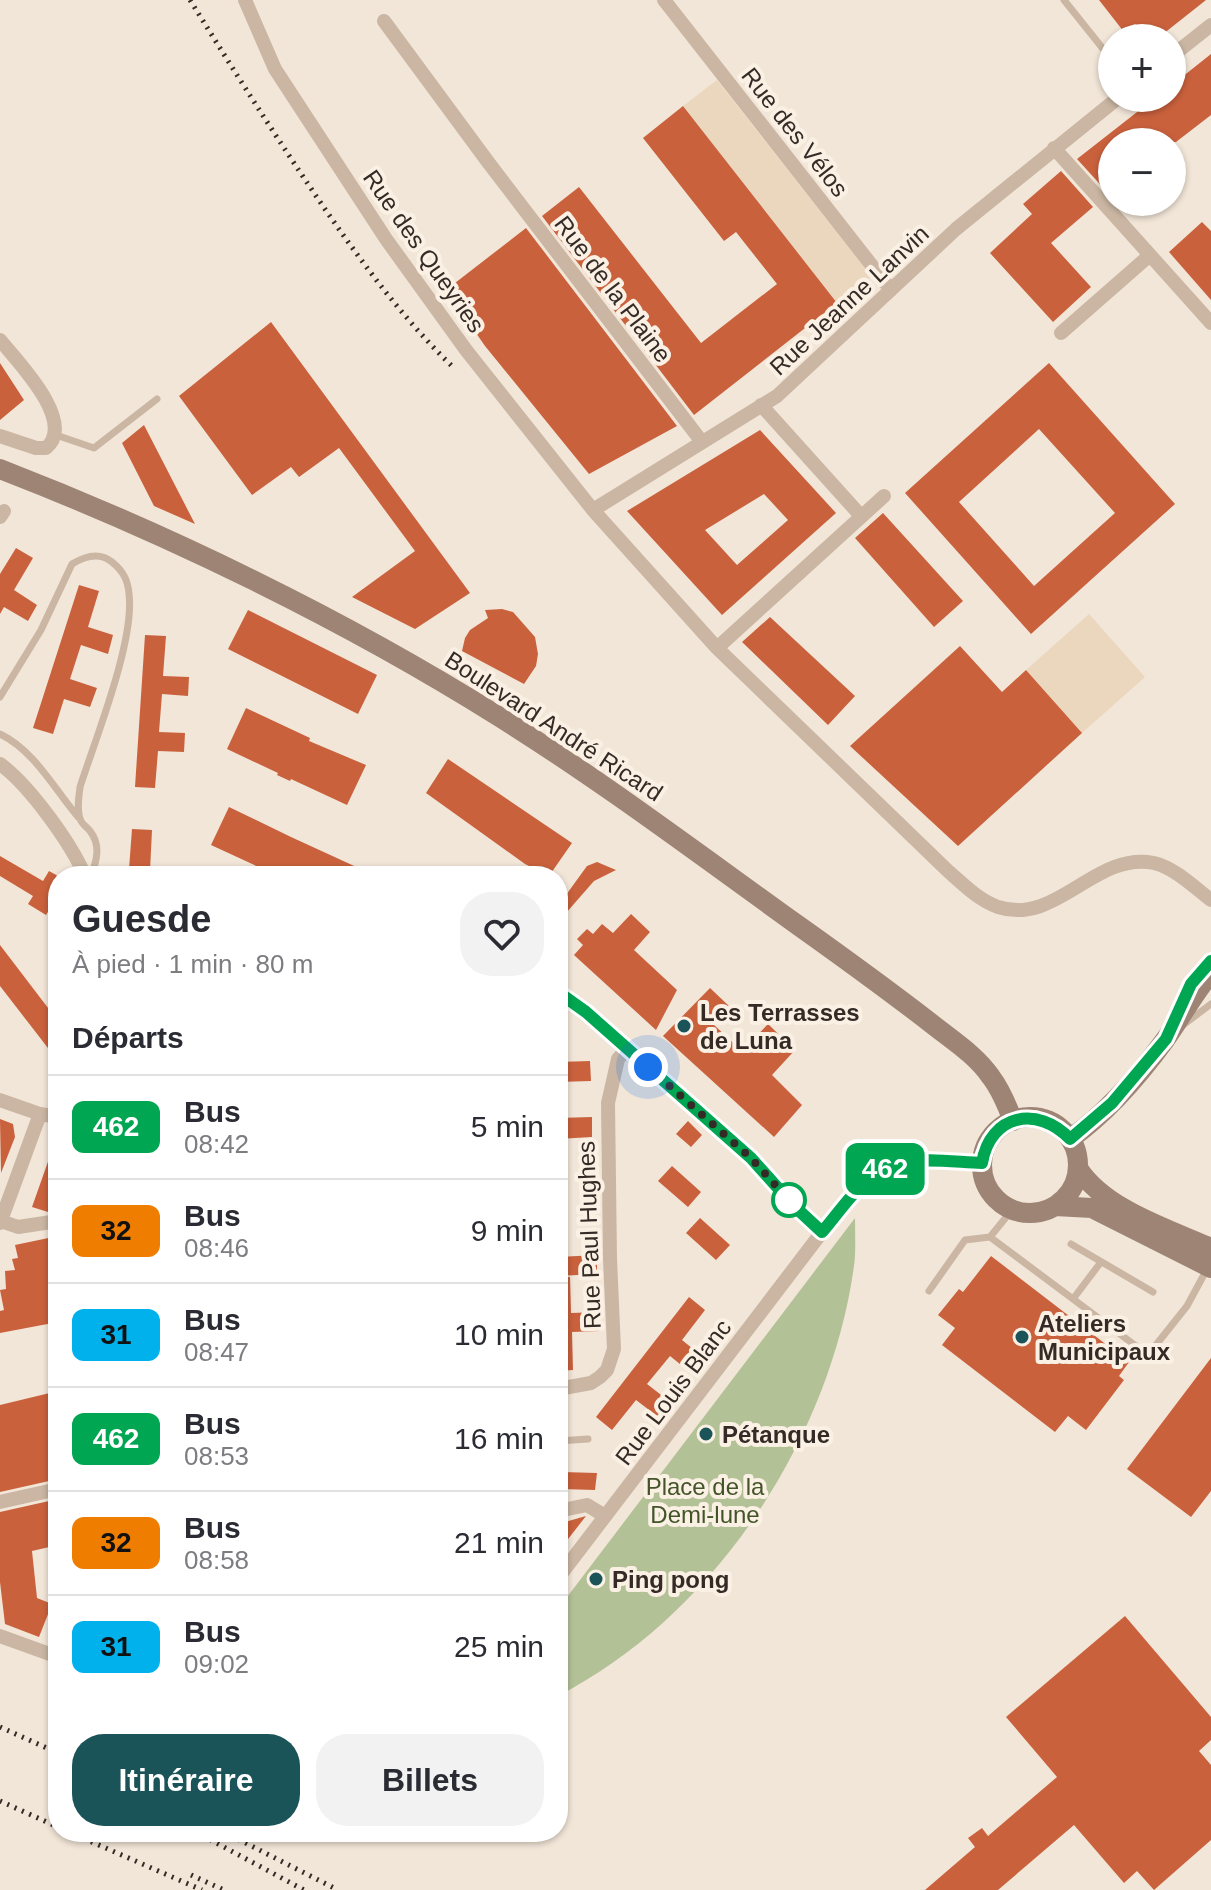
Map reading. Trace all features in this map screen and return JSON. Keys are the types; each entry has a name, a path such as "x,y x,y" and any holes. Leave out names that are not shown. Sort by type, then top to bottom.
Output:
{"main road":[{"name":"Boulevard André Ricard","path":"0,469 135,525 316,613 497,715 607,788 962,1047 990,1075 1013,1121"},
{"path":"1166,1039 1197,989 1211,973"},
{"path":"1070,1139 1112,1103 1166,1039 1211,993"},
{"path":"1028,1117 1044,1119 1059,1127 1070,1139 1078,1168 1071,1190 1055,1206 1041,1212 1012,1210 989,1191 983,1178 985,1149 991,1137 1013,1121 1028,1117"},
{"path":"1078,1168 1091,1187 1210,1261"},
{"path":"1055,1206 1092,1208 1210,1261"}],"street":[{"name":"Rue des Queyries","path":"245,0 275,69 386,239 466,350 593,510 717,648 948,871 975,895 998,907 1023,911 1046,905 1109,868 1134,861 1157,864 1178,875 1211,900"},
{"name":"Rue des Vélos","path":"664,0 891,290"},
{"name":"Rue de la Plaine","path":"384,21 702,442"},
{"path":"1186,45 1211,25"},
{"name":"Rue Jeanne Lanvin","path":"593,510 777,396 956,229 1100,112"},
{"path":"1054,148 1211,323"},
{"path":"1061,333 1150,255"},
{"path":"0,340 30,376 56,425 56,435 46,448 20,444 0,436"},
{"path":"761,405 861,516"},
{"path":"717,648 884,496"},
{"path":"0,764 19,780 81,866"},
{"path":"568,999 628,1048 751,1158 822,1232"},
{"name":"Rue Paul Hughes","path":"568,1387 591,1383 600,1377 607,1370 614,1349 608,1103 618,1059 628,1048"},
{"path":"0,1100 48,1115"},
{"path":"40,1114 0,1222 18,1227 48,1222"},
{"name":"Rue Louis Blanc","path":"568,1565 822,1232 861,1187 879,1172 899,1162 982,1163"},
{"path":"0,1502 48,1491"},
{"path":"568,1509 587,1505 605,1516"},
{"path":"0,1636 48,1653"}],"lane":[{"path":"1064,0 1098,42"},
{"path":"56,435 94,448 157,399"},
{"path":"0,697 41,630 72,564 94,555 108,558 121,569 130,597 126,628 119,665 80,787 80,820"},
{"path":"0,734 19,747 38,767 93,834 97,845 95,866"},
{"path":"1166,1039 1191,984 1211,961"},
{"path":"1166,1039 1211,1004"},
{"path":"990,1237 1012,1210"},
{"path":"929,1291 965,1240 990,1237 1148,1355 1187,1306 1210,1261"},
{"path":"1071,1244 1153,1292"},
{"path":"1073,1299 1101,1262"},
{"path":"568,1440 588,1439"}],"green space":[{"name":"Place de la Demi-lune","path":"855,1218 854,1266 841,1331 820,1395 791,1457 756,1516 714,1570 667,1619 615,1661 568,1690 568,1596"}],"shaded area":[{"path":"717,80 872,277 837,303 683,106"},
{"path":"1089,614 1145,677 1082,733 1026,670"}],"building":[{"path":"1099,0 1206,0 1176,24 1118,24"},
{"path":"1211,54 1211,115 1186,134 1186,128 1117,128 1137,112 1186,112 1186,74"},
{"path":"683,106 837,303 694,415 542,216 579,187 701,343 777,284 736,232 724,241 643,138"},
{"path":"1098,143 1098,182 1077,159"},
{"path":"1061,171 1093,207 1051,243 1091,287 1053,322 990,253 1032,214 1023,204"},
{"path":"1202,222 1211,231 1211,300 1169,252"},
{"path":"526,228 677,426 589,474 485,346 446,290"},
{"path":"271,322 470,593 415,629 352,597 415,551 339,448 299,477 291,467 252,495 179,396"},
{"path":"0,363 24,400 0,420"},
{"path":"1049,363 1175,504 1031,634 905,493","holes":["1039,429 1115,513 1034,586 959,502"]},
{"path":"144,425 195,524 154,506 122,443"},
{"path":"760,430 836,513 722,615 627,511","holes":["764,494 788,520 737,565 705,530"]},
{"path":"883,513 963,601 934,627 855,538"},
{"path":"16,548 33,558 14,590 37,605 28,621 4,607 0,614 0,574"},
{"path":"79,585 99,591 88,627 113,635 108,654 81,645 70,679 97,688 90,707 64,699 53,734 33,728"},
{"path":"248,610 377,675 358,714 228,649"},
{"path":"485,610 513,612 535,637 538,654 536,666 524,684 462,651 470,630 488,618"},
{"path":"770,617 855,696 828,725 742,642"},
{"path":"145,635 166,636 163,676 189,677 188,696 162,694 159,732 185,733 184,752 158,751 155,788 135,787"},
{"path":"960,646 1002,692 1026,670 1082,733 958,846 850,746"},
{"path":"246,708 310,738 309,741 366,765 347,805 277,775 227,749"},
{"path":"448,759 572,843 556,866 529,866 426,793"},
{"path":"229,807 354,866 256,866 211,845"},
{"path":"132,829 152,830 150,866 129,866"},
{"path":"0,856 43,881 48,873 46,915 28,904 33,896 0,876"},
{"path":"597,862 616,870 594,881 568,911 568,892 587,866"},
{"path":"631,914 650,932 634,950 677,990 656,1030 574,955 583,945 577,939 587,929 593,934 602,924 613,933"},
{"path":"0,945 48,1008 48,1048 0,986"},
{"path":"710,988 729,1006 713,1024 742,1051 768,1024 795,1050 772,1075 802,1105 774,1137 663,1036"},
{"path":"590,1061 591,1081 568,1082 568,1062"},
{"path":"592,1117 592,1137 568,1138 568,1118"},
{"path":"0,1119 13,1124 15,1137 1,1173"},
{"path":"688,1121 702,1135 691,1147 676,1134"},
{"path":"48,1162 48,1212 32,1207"},
{"path":"672,1166 701,1192 688,1207 658,1181"},
{"path":"700,1218 730,1245 716,1260 686,1233"},
{"path":"48,1238 48,1324 0,1333 0,1311 4,1310 0,1290 6,1289 5,1271 15,1270 12,1259 18,1258 15,1245"},
{"path":"597,1255 597,1274 568,1275 568,1256"},
{"name":"Ateliers Municipaux","path":"991,1256 1129,1362 1119,1376 1124,1380 1086,1430 1068,1416 1055,1432 942,1345 955,1328 938,1315 959,1289 963,1292"},
{"path":"568,1277 571,1313 599,1312 599,1331 572,1332 573,1370 568,1370"},
{"path":"689,1297 705,1310 682,1340 703,1357 691,1373 670,1356 647,1384 669,1401 657,1416 636,1400 612,1430 596,1417"},
{"path":"1211,1358 1211,1491 1191,1517 1127,1469"},
{"path":"48,1393 48,1481 0,1492 0,1405"},
{"path":"568,1472 597,1473 595,1490 568,1489"},
{"path":"48,1501 48,1547 32,1551 37,1598 48,1602 48,1614 39,1637 5,1624 0,1582 0,1512"},
{"path":"586,1516 568,1539 568,1521"},
{"path":"1125,1616 1211,1717 1211,1740 1199,1751 1211,1765 1211,1840 1154,1890 1137,1871 1124,1883 1074,1825 998,1890 925,1890 975,1847 968,1838 982,1828 988,1836 1057,1777 1006,1717"}],"railway":[{"path":"190,0 274,133 371,274 455,369"},
{"path":"0,1727 48,1749"},
{"path":"0,1801 48,1823"},
{"path":"92,1842 202,1890"},
{"path":"215,1842 304,1890"},
{"path":"244,1842 338,1890"},
{"path":"191,1875 224,1890"}],"bus line":[{"name":"462","path":"568,998 751,1158 822,1232 861,1187 879,1172 899,1162 982,1163 991,1137 1013,1121 1028,1117 1044,1119 1059,1127 1070,1139 1112,1103 1166,1039 1191,984 1211,961"}],"place":[{"name":"Les Terrasses de Luna","path":"684,1026"},
{"name":"Ateliers Municipaux","path":"1022,1337"},
{"name":"Pétanque","path":"706,1434"},
{"name":"Ping pong","path":"596,1579"}],"route":[{"path":"648,1067 751,1158 794,1206 789,1200"}]}
